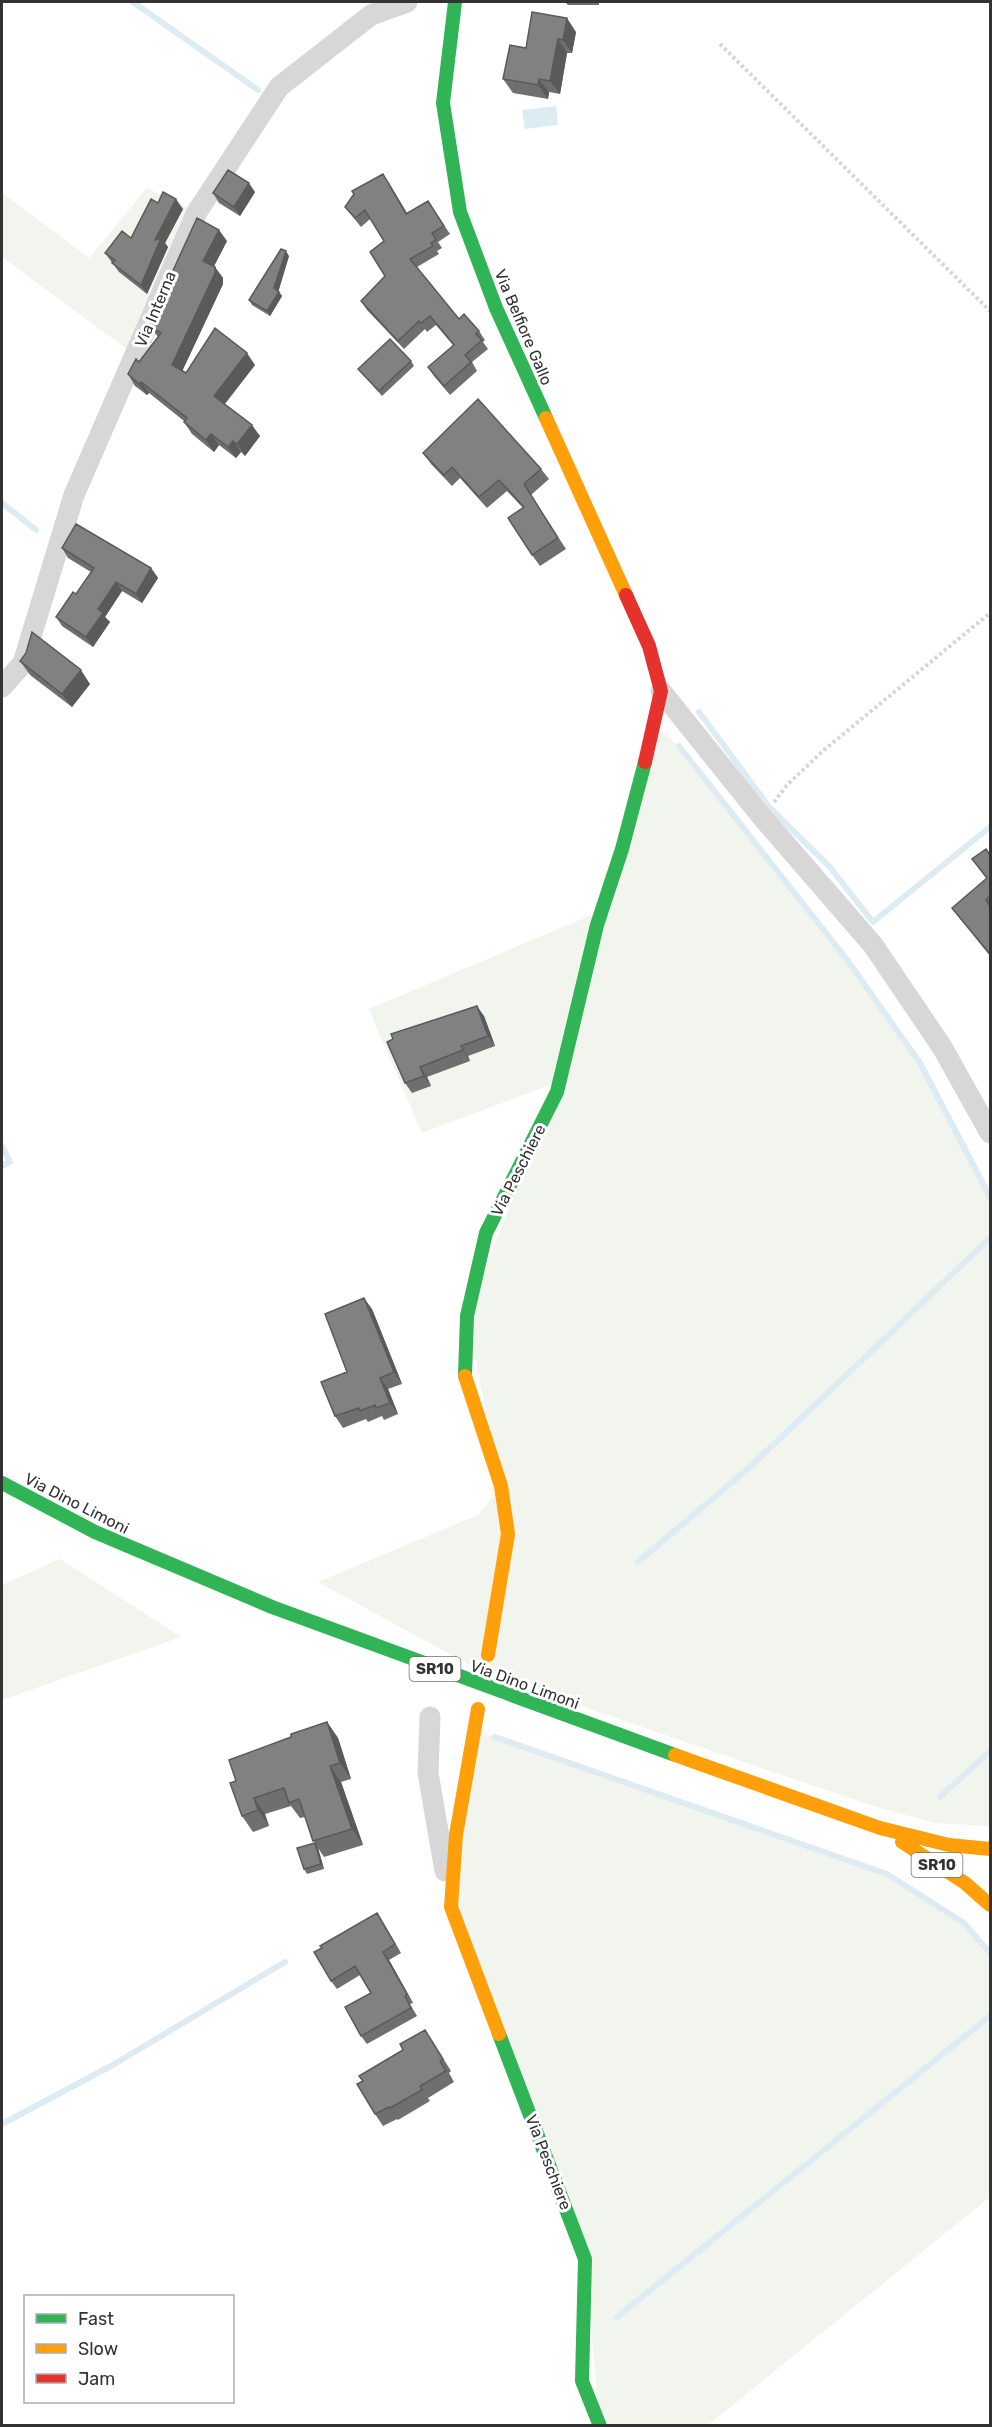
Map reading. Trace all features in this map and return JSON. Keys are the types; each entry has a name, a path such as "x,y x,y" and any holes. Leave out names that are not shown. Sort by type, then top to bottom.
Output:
{"street":[{"name":"Via Interna","path":"2,687 23,663 74,495 196,212 279,87 371,15 407,2"},
{"name":"Via Belfiore Gallo","path":"455,2 443,103 460,212 496,308 649,646"},
{"name":"Via Peschiere","path":"649,646 661,692 762,817 873,945 942,1047 990,1133"},
{"name":"Via Peschiere","path":"488,1655 508,1534 501,1486 465,1376 467,1316 486,1233 557,1092 597,925 622,849 655,726 661,692"},
{"name":"Via Dino Limoni","path":"2,1483 95,1532 160,1562 272,1607 556,1713 880,1828"},
{"name":"Via Peschiere","path":"451,1907 456,1835 478,1709"},
{"name":"Via Peschiere","path":"430,1717 428,1773 451,1907 585,2259 582,2381 600,2426"},
{"name":"SR10","path":"880,1828 950,1845 990,1850"},
{"name":"SR10","path":"880,1828 965,1882 990,1905"}],"path":[{"path":"720,44 990,312"},
{"path":"762,817 787,785 824,750 990,613"}],"shaded area":[{"path":"556,106 558,125 525,129 522,110"},
{"path":"147,188 197,212 135,355 2,257 2,193 89,258"},
{"path":"655,726 679,746 848,961 920,1063 990,1197 990,1826 935,1823 873,1806 484,1673 318,1582 478,1515 501,1486 467,1316 558,1082 422,1133 369,1009 601,911"},
{"path":"60,1559 181,1637 2,1700 2,1585"},
{"path":"473,1732 495,1737 887,1874 964,1923 990,1953 990,2197 708,2425 600,2425 585,2259 451,1907"}],"building":[{"path":"532,12 567,18 563,40 558,39 550,81 539,79 538,85 503,79 510,45 526,48"},
{"path":"228,170 249,183 234,207 213,193"},
{"path":"383,174 406,214 428,201 444,226 432,233 436,240 431,243 433,246 410,259 459,319 464,314 479,331 476,334 482,340 465,355 471,362 444,386 428,367 454,345 430,316 421,323 419,321 398,341 361,301 385,276 370,252 384,241 365,210 355,218 345,207 354,194 352,191"},
{"path":"163,192 176,199 155,240 161,238 141,285 112,263 115,260 105,253 122,231 131,238 151,199 158,203"},
{"path":"197,218 219,230 203,261 215,267 215,273 172,365 186,373 215,328 247,353 214,396 252,425 237,444 233,441 228,447 211,434 206,440 184,422 187,418 128,374 136,359 139,362 161,333 149,325 163,301 160,299"},
{"path":"281,249 286,251 274,288 279,292 267,311 249,300"},
{"path":"390,339 411,361 379,391 358,369"},
{"path":"478,399 541,469 524,484 558,538 532,555 508,518 524,507 499,480 479,497 452,467 444,475 423,453"},
{"path":"76,524 151,568 136,594 116,582 98,609 103,613 86,637 56,617 73,592 76,594 94,568 62,548"},
{"path":"32,632 81,670 62,694 20,661 26,653"},
{"path":"986,849 990,855 990,896 986,900 990,906 990,954 952,908 987,878 972,859"},
{"path":"477,1006 488,1036 461,1046 463,1050 420,1067 424,1076 405,1083 387,1042 393,1039 391,1034"},
{"path":"364,1298 394,1372 380,1378 390,1403 376,1408 375,1405 360,1411 359,1408 335,1416 321,1382 347,1372 325,1314"},
{"path":"327,1722 340,1763 330,1766 352,1829 313,1841 299,1799 289,1803 284,1788 254,1798 258,1810 242,1816 230,1783 236,1781 229,1760 291,1737 291,1734"},
{"path":"315,1843 321,1864 304,1869 297,1848"},
{"path":"377,1913 395,1944 383,1952 407,1994 405,1996 411,2008 361,2036 345,2007 371,1993 355,1966 331,1981 314,1952 322,1948 320,1946"},
{"path":"425,2030 443,2059 440,2061 446,2071 420,2086 422,2090 375,2114 357,2084 363,2081 359,2076 403,2050 400,2044"}],"waterway":[{"path":"133,2 258,90"},
{"path":"2,503 36,530"},
{"path":"699,712 770,808 829,866 873,922 990,827"},
{"path":"679,746 848,961 920,1063 990,1197"},
{"path":"2,1146 10,1162 2,1166"},
{"path":"638,1562 751,1466 990,1238"},
{"path":"495,1737 887,1874 964,1923 990,1953"},
{"path":"940,1797 990,1751"},
{"path":"2,2124 111,2066 285,1962"},
{"path":"617,2317 990,2016"}],"traffic: fast":[{"path":"455,2 443,103 460,212 496,308 546,418"},
{"path":"465,1376 467,1316 486,1233 557,1092 597,925 622,849 645,762"},
{"path":"2,1483 95,1532 272,1607 675,1755"},
{"path":"499,2034 585,2259 582,2381 600,2426"}],"traffic: slow":[{"path":"546,418 626,595"},
{"path":"465,1376 501,1486 508,1534 488,1655"},
{"path":"478,1709 456,1835 451,1907 499,2034"},
{"path":"675,1755 880,1828 949,1845 990,1849"},
{"path":"902,1842 965,1883 990,1905"}],"traffic: jam":[{"path":"626,595 649,646 661,691 645,762"}]}
